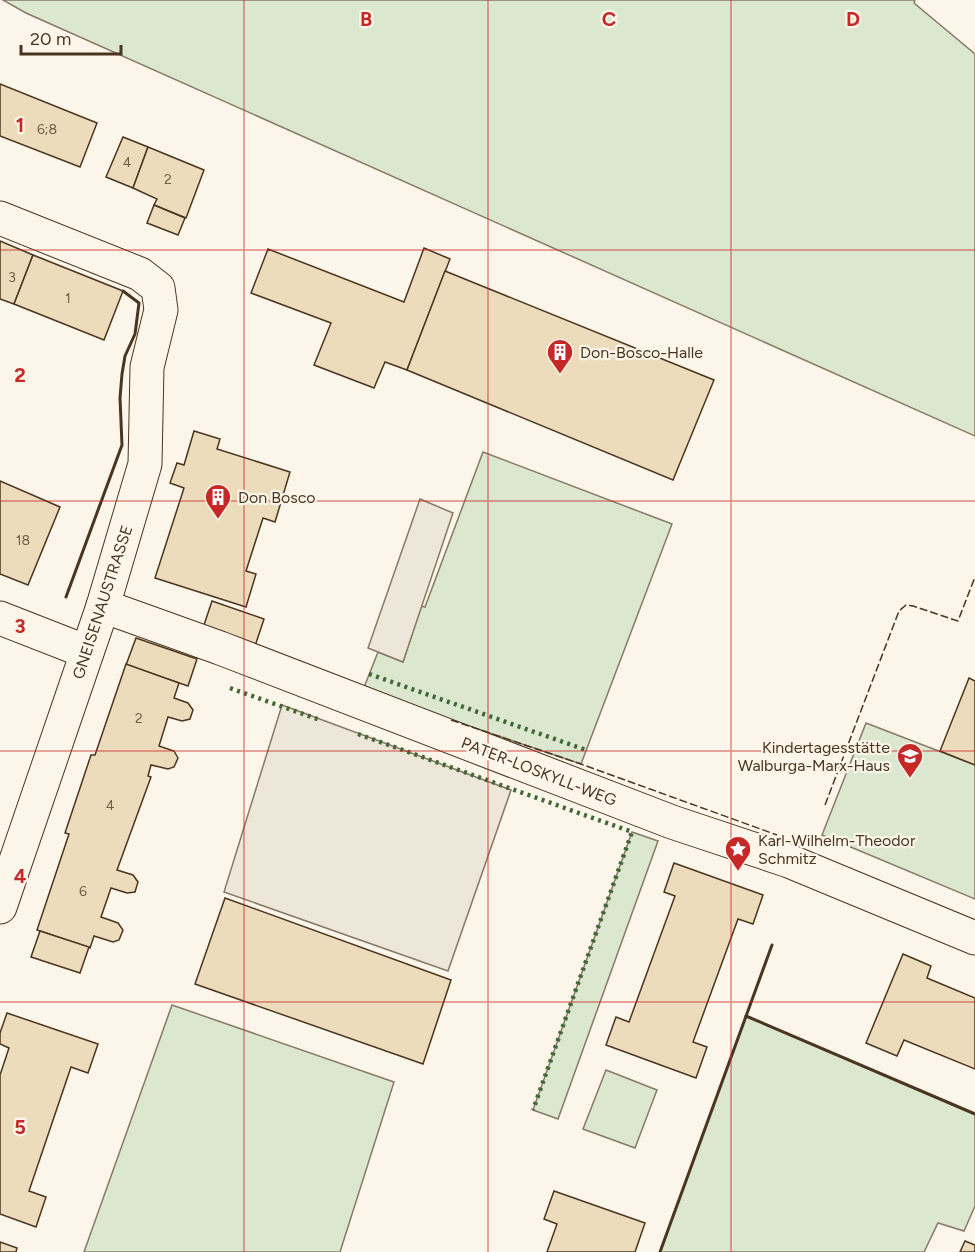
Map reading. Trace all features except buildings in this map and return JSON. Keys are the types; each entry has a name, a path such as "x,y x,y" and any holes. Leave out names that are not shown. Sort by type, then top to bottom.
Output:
{"street":[{"name":"GNEISENAUSTRASSE","path":"0,218 140,274 158,288 161,310 147,367 145,464 103,606 0,907"},
{"name":"PATER-LOSKYLL-WEG","path":"103,606 220,648 672,822 789,861 975,938"},
{"path":"0,618 87,652"}],"green space":[{"path":"3,0 915,0 914,3 975,54 975,436 26,13"},
{"path":"483,452 672,524 581,764 363,690 378,652 403,662 421,606 425,607"},
{"name":"Kindertagesstätte Walburga-Marx-Haus","path":"866,723 975,765 975,899 822,835"},
{"path":"632,832 658,841 558,1119 533,1110"},
{"path":"172,1005 394,1082 340,1252 84,1252"},
{"path":"746,1016 975,1114 975,1206 964,1231 938,1223 924,1252 660,1252"},
{"path":"606,1070 657,1090 635,1148 583,1129"}],"shaded area":[{"path":"420,499 453,513 403,662 368,648"},
{"path":"282,705 511,790 448,971 224,892"}],"hedge":[{"path":"369,674 586,750"},
{"path":"230,688 320,720"},
{"path":"358,734 632,832 533,1110"}],"fence":[{"path":"825,805 899,611 906,605 913,606 958,621 975,577"},
{"path":"451,720 777,835"}],"wall":[{"path":"66,597 122,445 120,398 122,374 125,356 135,334 139,303 123,291"},
{"path":"660,1252 772,945"},
{"path":"746,1016 975,1114"}],"place":[{"name":"Don-Bosco-Halle","path":"560,375"},
{"name":"Don Bosco","path":"218,520"},
{"name":"Kindertagesstätte Walburga-Marx-Haus","path":"910,779"},
{"name":"Karl-Wilhelm-Theodor Schmitz","path":"738,872"}]}
